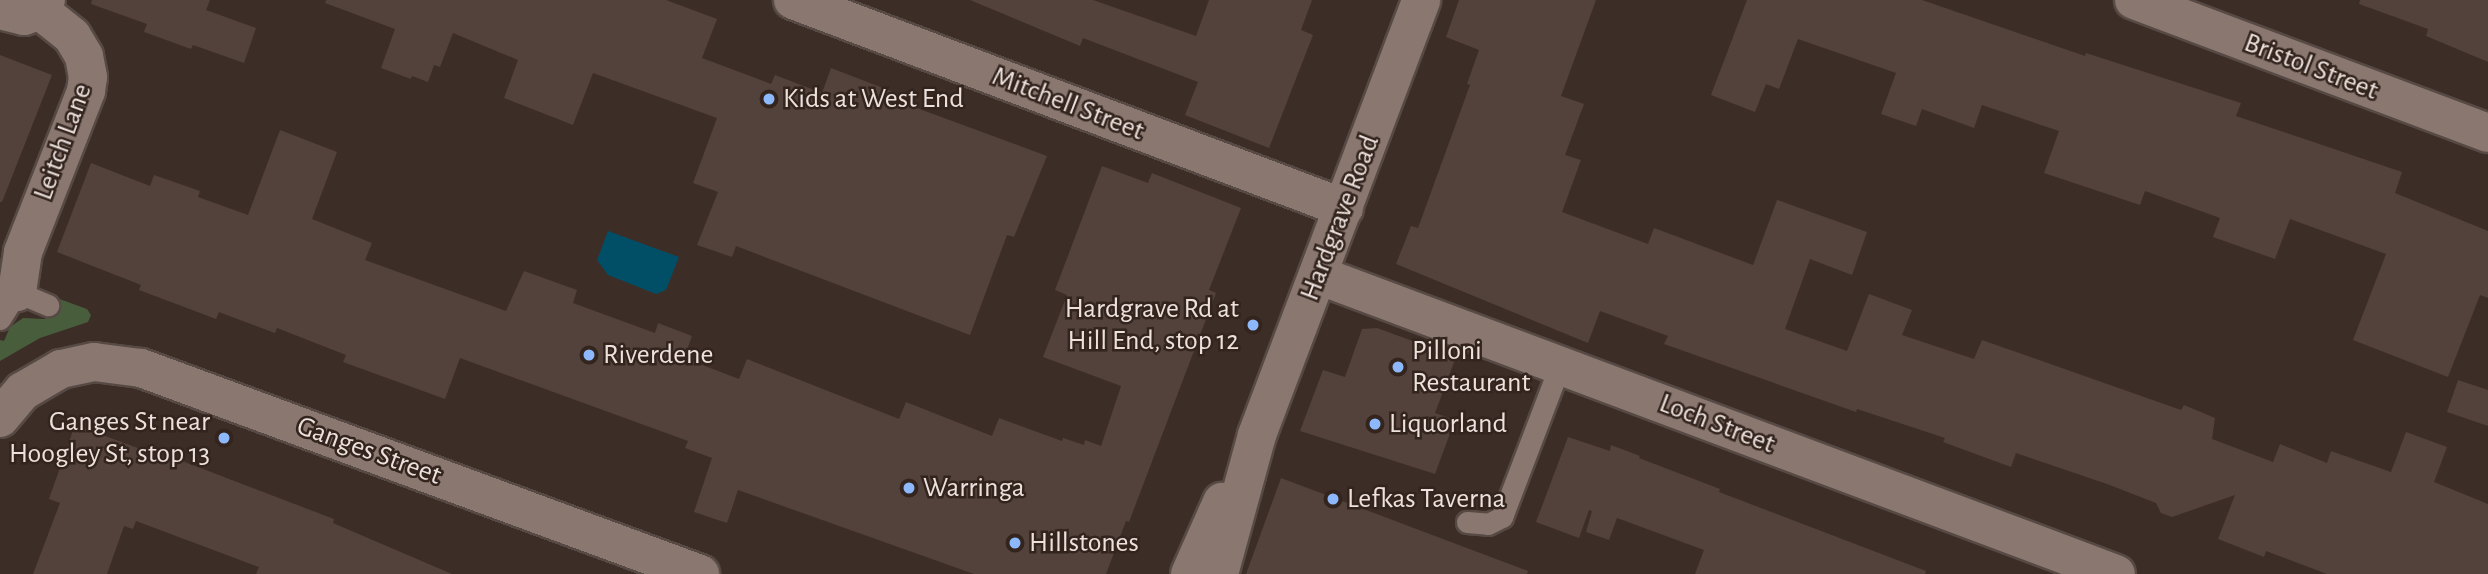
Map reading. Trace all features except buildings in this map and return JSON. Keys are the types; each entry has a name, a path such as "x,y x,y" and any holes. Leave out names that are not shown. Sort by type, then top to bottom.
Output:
{"street":[{"name":"Mitchell Street","path":"793,0 1344,208"},
{"name":"Hardgrave Road","path":"1219,574 1258,435 1421,0"},
{"name":"Bristol Street","path":"2134,0 2488,133"},
{"path":"0,10 24,16 42,4"},
{"name":"Leitch Lane","path":"21,305 23,252 88,82 87,64 76,42 42,4"},
{"name":"Loch Street","path":"1318,275 2116,574"},
{"name":"Ganges Street","path":"0,418 13,401 35,382 73,365 109,363 141,368 700,574"},
{"name":"Hardgrave Road","path":"1190,574 1213,520 1258,435"}],"lane":[{"path":"1467,522 1488,524 1502,517 1560,365"}],"green space":[{"path":"54,297 87,309 91,315 88,322 40,338 0,361 0,340 4,341 10,327 23,318 45,319"}],"water":[{"path":"608,231 679,257 666,290 656,294 608,275 597,260"}],"place":[{"name":"Kids at West End","path":"769,99"},
{"name":"Hardgrave Rd at Hill End, stop 12","path":"1253,325"},
{"name":"Riverdene","path":"589,355"},
{"name":"Pilloni Restaurant","path":"1398,367"},
{"name":"Liquorland","path":"1375,424"},
{"name":"Ganges St near Hoogley St, stop 13","path":"224,438"},
{"name":"Warringa","path":"909,488"},
{"name":"Lefkas Taverna","path":"1333,499"},
{"name":"Hillstones","path":"1015,543"}]}
